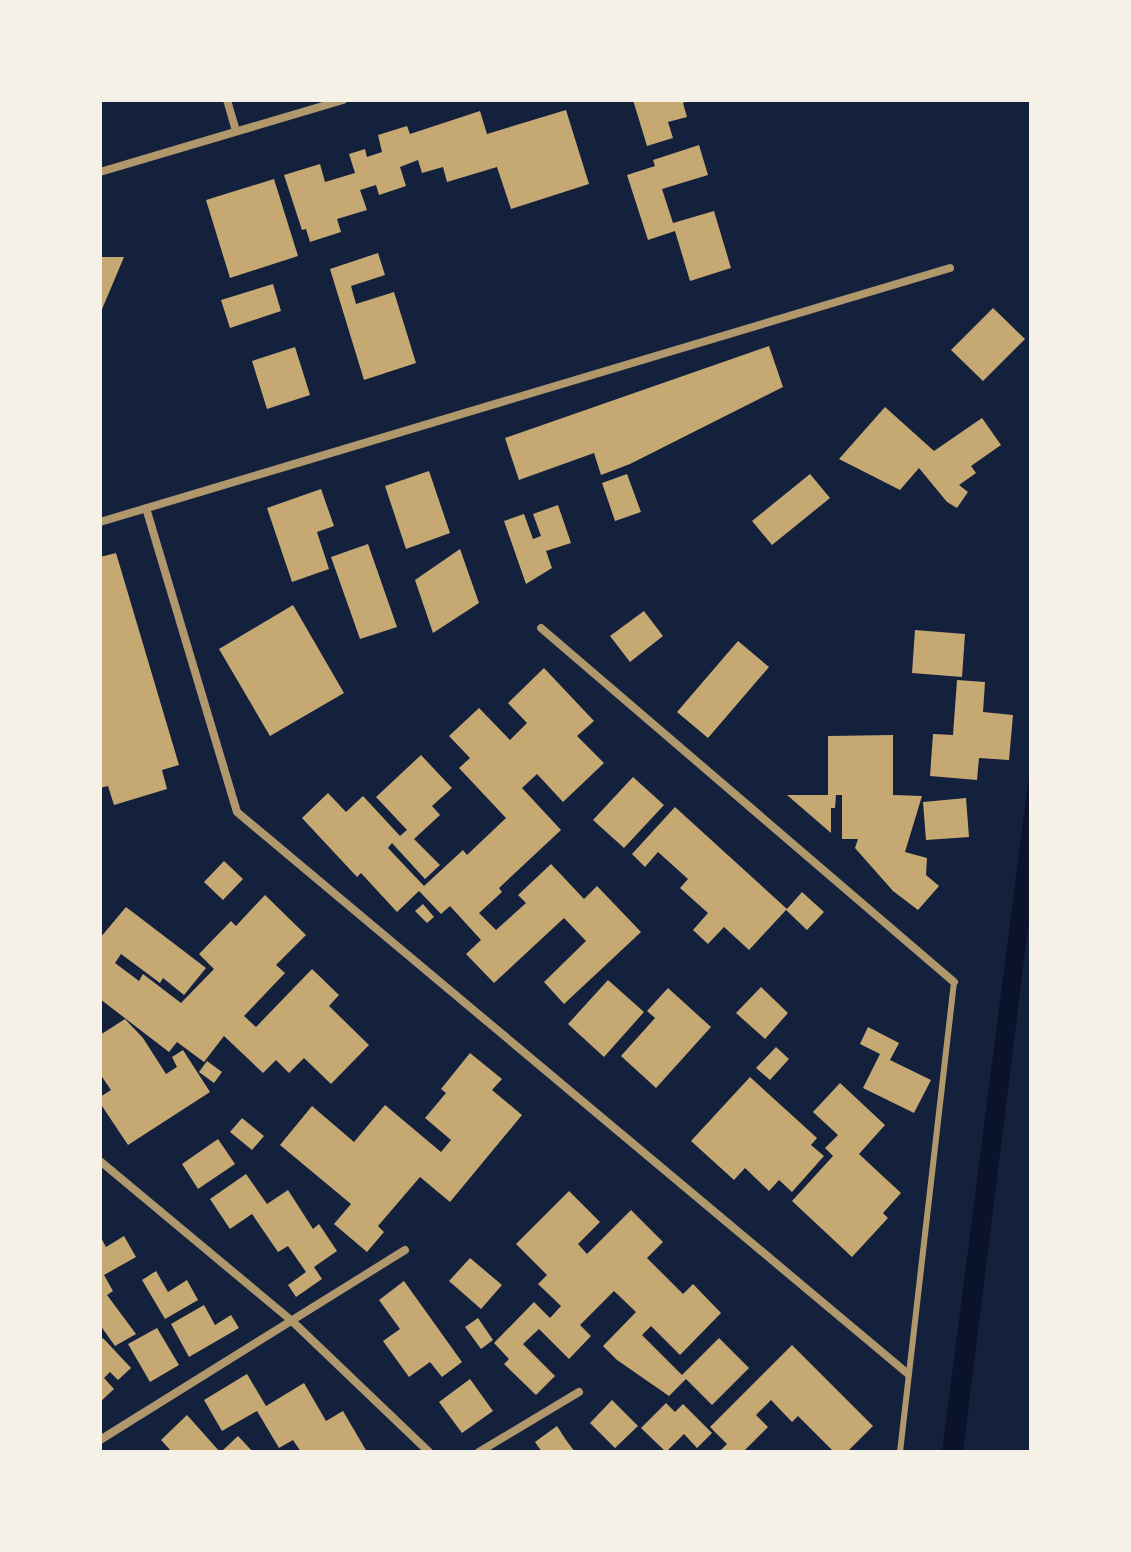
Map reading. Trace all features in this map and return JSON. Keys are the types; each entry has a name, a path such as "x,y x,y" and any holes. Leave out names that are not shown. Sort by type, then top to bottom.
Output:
{"street":[{"path":"227,100 236,131"},
{"path":"100,172 343,100"},
{"path":"100,522 950,268"},
{"path":"146,508 237,812 907,1373"},
{"path":"541,628 954,982"},
{"path":"102,1167 292,1321 429,1452"},
{"path":"100,1440 405,1250"},
{"path":"479,1452 579,1392"}],"lane":[{"path":"900,1452 954,982"}],"water":[{"path":"1031,760 1031,904 963,1452 942,1452"}],"building":[{"path":"633,100 689,100 683,103 687,117 668,122 673,138 647,146"},
{"path":"566,110 589,184 511,209 497,167 447,182 443,167 422,173 418,160 400,167 406,186 379,195 376,185 360,190 367,210 337,219 341,232 310,242 306,229 302,230 284,175 320,164 325,182 355,173 349,154 365,149 367,157 382,152 378,135 407,126 410,134 480,111 487,134"},
{"path":"699,145 708,175 662,189 673,223 714,211 731,268 690,281 675,231 648,240 627,175 655,166 653,160"},
{"path":"274,179 298,256 230,278 206,200"},
{"path":"378,253 385,275 351,286 356,304 394,292 416,363 364,380 330,269"},
{"path":"101,257 124,257 100,314 100,261"},
{"path":"273,284 281,311 230,328 221,300"},
{"path":"993,308 1025,339 983,381 951,350"},
{"path":"769,346 783,387 630,464 601,475 594,453 519,480 505,438"},
{"path":"295,347 310,395 267,409 252,361"},
{"path":"885,407 934,451 982,418 1001,445 971,466 976,473 959,485 968,492 957,508 947,502 919,468 900,490 839,459"},
{"path":"429,471 450,533 406,549 385,486"},
{"path":"627,474 641,512 615,521 602,483"},
{"path":"810,474 830,498 772,545 752,521"},
{"path":"321,489 334,526 317,532 329,569 292,582 267,508"},
{"path":"558,505 571,543 546,551 552,568 526,584 504,521 524,514 533,539 541,536 533,514"},
{"path":"368,544 397,627 360,639 331,557"},
{"path":"460,549 479,603 433,633 415,580"},
{"path":"116,553 179,765 162,770 167,789 114,805 108,786 100,788 100,557"},
{"path":"293,605 344,693 270,736 219,649"},
{"path":"644,611 663,636 630,662 610,636"},
{"path":"915,630 965,634 962,677 912,673"},
{"path":"738,641 769,667 708,738 677,712"},
{"path":"544,668 594,721 577,736 604,763 563,802 537,774 522,788 561,830 499,888 502,892 479,913 496,930 526,903 518,895 551,864 584,899 597,886 641,932 564,1004 544,982 586,941 564,918 494,983 466,954 481,940 450,906 441,914 419,891 397,912 361,873 357,877 302,818 328,793 346,812 363,796 400,836 407,830 376,797 421,755 452,788 432,806 440,815 414,839 440,865 425,879 392,843 388,848 424,886 463,850 467,855 506,818 459,768 470,758 449,736 479,708 510,740 527,723 508,703"},
{"path":"957,680 985,682 983,712 1013,715 1009,760 979,758 977,780 930,776 933,734 953,735"},
{"path":"893,735 893,795 922,796 905,852 927,858 926,875 939,886 918,910 893,891 855,848 858,839 842,839 842,795 836,795 835,808 831,808 831,833 787,795 828,795 828,736"},
{"path":"633,777 664,805 624,848 593,820"},
{"path":"966,798 969,837 926,840 923,802"},
{"path":"675,807 787,909 802,892 824,912 807,930 786,910 749,950 724,927 708,944 693,930 708,913 680,888 688,879 658,852 645,867 632,854"},
{"path":"224,861 243,879 223,900 204,882"},
{"path":"265,895 306,935 276,965 285,973 244,1016 256,1027 312,969 339,995 329,1006 369,1045 331,1084 304,1058 289,1073 276,1060 263,1073 224,1036 204,1062 177,1042 169,1052 100,999 100,938 126,907 206,968 184,995 163,978 160,983 121,954 115,963 139,981 143,974 181,1003 214,969 199,954 231,921 236,926"},
{"path":"423,904 434,917 427,923 415,911"},
{"path":"608,980 644,1012 604,1057 568,1024"},
{"path":"761,987 788,1013 765,1039 736,1013"},
{"path":"668,988 711,1027 656,1088 621,1056 655,1018 647,1011"},
{"path":"125,1019 143,1038 166,1074 177,1067 172,1057 183,1050 210,1092 128,1145 100,1103 100,1097 111,1090 100,1074 100,1035"},
{"path":"868,1027 899,1043 890,1060 931,1080 914,1113 863,1088 880,1054 860,1044"},
{"path":"776,1047 789,1059 770,1080 756,1068"},
{"path":"470,1053 502,1079 492,1090 522,1115 450,1202 420,1177 378,1226 384,1232 367,1252 334,1224 351,1204 280,1145 312,1106 354,1142 385,1105 441,1152 451,1140 425,1118 446,1093 441,1089"},
{"path":"207,1061 222,1072 214,1083 199,1072"},
{"path":"750,1077 817,1138 811,1145 824,1156 792,1192 779,1180 769,1191 745,1168 734,1180 691,1141"},
{"path":"840,1083 885,1125 859,1154 901,1193 883,1213 888,1218 852,1257 792,1201 833,1156 825,1148 838,1135 813,1112"},
{"path":"242,1118 264,1136 252,1150 230,1132"},
{"path":"218,1139 235,1164 198,1189 182,1164"},
{"path":"246,1174 267,1204 288,1190 313,1229 319,1224 337,1251 314,1267 322,1279 296,1297 288,1285 306,1272 288,1246 278,1252 252,1214 230,1229 210,1199"},
{"path":"569,1191 600,1222 578,1244 587,1254 631,1210 663,1242 647,1258 683,1294 693,1284 721,1313 680,1355 651,1326 642,1335 682,1375 719,1338 749,1368 712,1405 686,1379 669,1396 617,1360 603,1346 636,1312 614,1291 580,1325 591,1336 569,1359 539,1329 523,1344 555,1376 536,1395 504,1364 509,1359 494,1343 534,1302 550,1318 561,1306 538,1284 547,1275 516,1244"},
{"path":"100,1236 106,1247 124,1236 136,1257 104,1275 113,1291 107,1295 136,1334 115,1346 100,1325"},
{"path":"470,1258 502,1285 481,1309 449,1281"},
{"path":"156,1271 168,1292 187,1280 198,1300 165,1319 142,1280"},
{"path":"404,1281 462,1362 442,1377 430,1362 409,1377 383,1341 400,1329 379,1300"},
{"path":"204,1305 215,1325 231,1315 239,1328 189,1357 171,1324"},
{"path":"478,1318 493,1340 481,1349 465,1327"},
{"path":"157,1328 179,1365 150,1382 128,1344"},
{"path":"103,1338 131,1368 118,1380 110,1372 104,1378 114,1389 100,1402 100,1341"},
{"path":"792,1345 873,1426 847,1452 834,1452 798,1416 792,1422 771,1400 756,1415 768,1427 743,1452 719,1452 727,1444 710,1427"},
{"path":"247,1374 266,1406 304,1383 326,1421 343,1411 367,1452 301,1452 293,1440 279,1448 257,1411 222,1431 204,1400"},
{"path":"470,1379 493,1411 462,1433 439,1402"},
{"path":"612,1400 638,1426 615,1448 590,1423"},
{"path":"666,1403 675,1412 683,1404 712,1433 697,1448 684,1434 666,1452 641,1428"},
{"path":"187,1415 220,1452 172,1452 161,1440"},
{"path":"557,1426 575,1452 542,1452 535,1442"},
{"path":"238,1436 253,1452 221,1452"}]}
